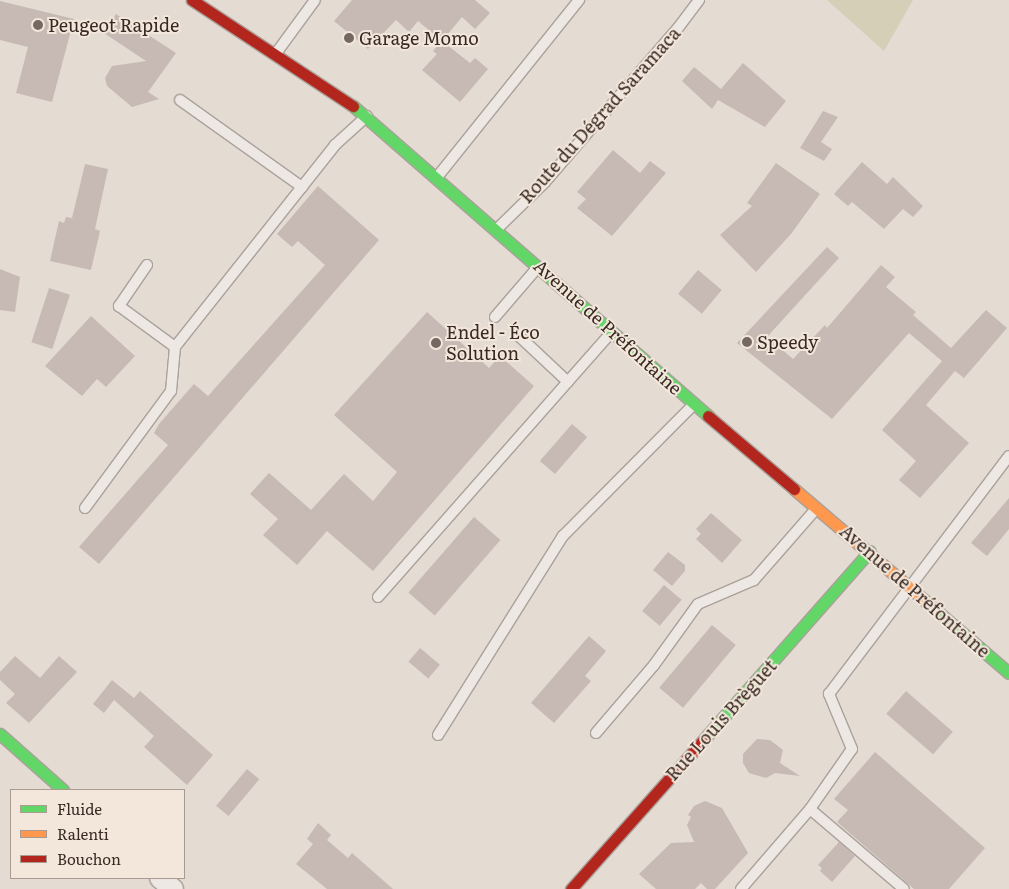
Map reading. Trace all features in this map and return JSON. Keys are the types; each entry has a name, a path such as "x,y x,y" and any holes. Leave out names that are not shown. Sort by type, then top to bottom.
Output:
{"main road":[{"name":"Avenue de Préfontaine","path":"192,0 277,53 368,116 540,265 694,404 870,551 1009,673"},
{"name":"Rue Louis Brèguet","path":"571,889 870,551"},
{"path":"0,734 62,789"}],"street":[{"path":"161,879 173,889"}],"lane":[{"path":"277,53 315,0"},
{"path":"438,176 579,0"},
{"name":"Route du Dégrad Saramaca","path":"498,228 545,182 678,28 699,0"},
{"path":"180,100 302,187"},
{"path":"85,508 171,391 175,347 334,145 368,116"},
{"path":"147,264 119,306 175,347"},
{"path":"495,317 540,265"},
{"path":"378,597 613,332"},
{"path":"519,336 568,382"},
{"path":"438,735 563,536 694,404"},
{"path":"741,889 810,809 852,749 830,694 1009,456"},
{"path":"596,733 654,665 698,604 754,580 818,507"},
{"path":"810,809 904,889"}],"shaded area":[{"path":"827,0 913,0 884,51"}],"building":[{"path":"352,0 475,0 490,13 475,29 462,17 442,41 418,21 409,32 396,20 368,49 334,21"},
{"path":"0,1 74,19 52,102 16,93 28,47 0,40"},
{"path":"116,14 176,53 148,92 159,99 132,107 107,86 105,78 112,66 146,61 104,33"},
{"path":"442,41 470,63 475,58 488,69 460,102 422,70 437,54 433,51"},
{"path":"743,63 786,101 765,127 718,100 712,109 682,81 694,67 721,89"},
{"path":"823,111 838,117 821,142 832,149 824,161 800,148"},
{"path":"613,150 640,173 650,161 666,173 612,236 577,208 586,199 577,192"},
{"path":"862,162 887,184 893,177 923,206 913,217 903,209 884,229 852,202 848,206 834,194"},
{"path":"776,163 820,194 791,234 756,272 720,235 752,206 747,203"},
{"path":"85,164 108,169 95,229 100,231 91,270 50,261 59,221 64,223 66,217 72,218"},
{"path":"318,186 379,240 99,564 79,547 168,445 154,433 159,424 194,384 208,396 325,265 298,241 292,247 277,234"},
{"path":"827,247 839,258 767,337 793,359 825,325 827,328 881,265 895,277 886,287 916,312 913,315 951,348 986,310 1007,328 964,378 955,371 926,405 969,443 920,498 899,480 916,461 882,430 942,361 909,333 832,419 737,343"},
{"path":"0,269 20,277 15,312 0,310"},
{"path":"698,270 722,290 702,314 678,294"},
{"path":"49,288 70,295 52,349 31,342"},
{"path":"427,312 489,368 500,356 534,386 373,571 327,531 297,565 263,535 278,519 250,494 269,473 311,510 344,474 373,501 397,472 334,415"},
{"path":"91,316 135,356 106,387 97,379 82,396 45,366"},
{"path":"572,424 587,437 555,474 540,461"},
{"path":"1009,498 1009,529 987,556 971,543"},
{"path":"711,513 742,540 722,563 696,539 701,534 696,529"},
{"path":"474,517 500,540 435,615 408,592"},
{"path":"668,552 685,565 685,571 672,586 653,570"},
{"path":"664,585 682,600 660,626 642,611"},
{"path":"712,625 736,645 683,708 659,688"},
{"path":"589,636 606,651 585,676 591,681 554,723 531,703"},
{"path":"420,648 440,665 428,679 408,662"},
{"path":"15,656 40,678 59,656 77,672 29,723 6,703 15,694 0,680 0,672"},
{"path":"112,680 134,698 140,691 213,755 187,785 144,747 154,736 114,700 104,713 93,704"},
{"path":"906,691 953,732 933,754 886,714"},
{"path":"757,739 770,740 783,750 780,763 800,776 775,773 766,778 749,773 743,763 743,754"},
{"path":"875,752 985,848 949,889 914,889 837,822 848,810 834,799"},
{"path":"247,769 259,779 228,816 216,806"},
{"path":"705,801 722,808 748,853 715,889 707,889 701,883 695,889 656,889 639,874 671,843 694,842 687,825 691,817 688,815 694,806"},
{"path":"318,823 331,835 327,840 348,858 352,853 393,889 327,889 296,864 313,844 307,839"},
{"path":"839,842 855,856 832,882 820,871 822,868 818,865"}],"traffic: fast":[{"path":"353,106 708,416"},
{"path":"705,738 870,551"},
{"path":"924,600 1009,673"},
{"path":"0,734 62,789"}],"traffic: slow":[{"path":"794,489 924,600"}],"traffic: jam":[{"path":"192,0 353,106"},
{"path":"708,416 794,489"},
{"path":"571,889 705,738"}],"place":[{"name":"Peugeot Rapide","path":"38,25"},
{"name":"Garage Momo","path":"349,38"},
{"name":"Speedy","path":"747,342"},
{"name":"Endel - Éco Solution","path":"436,343"}]}
